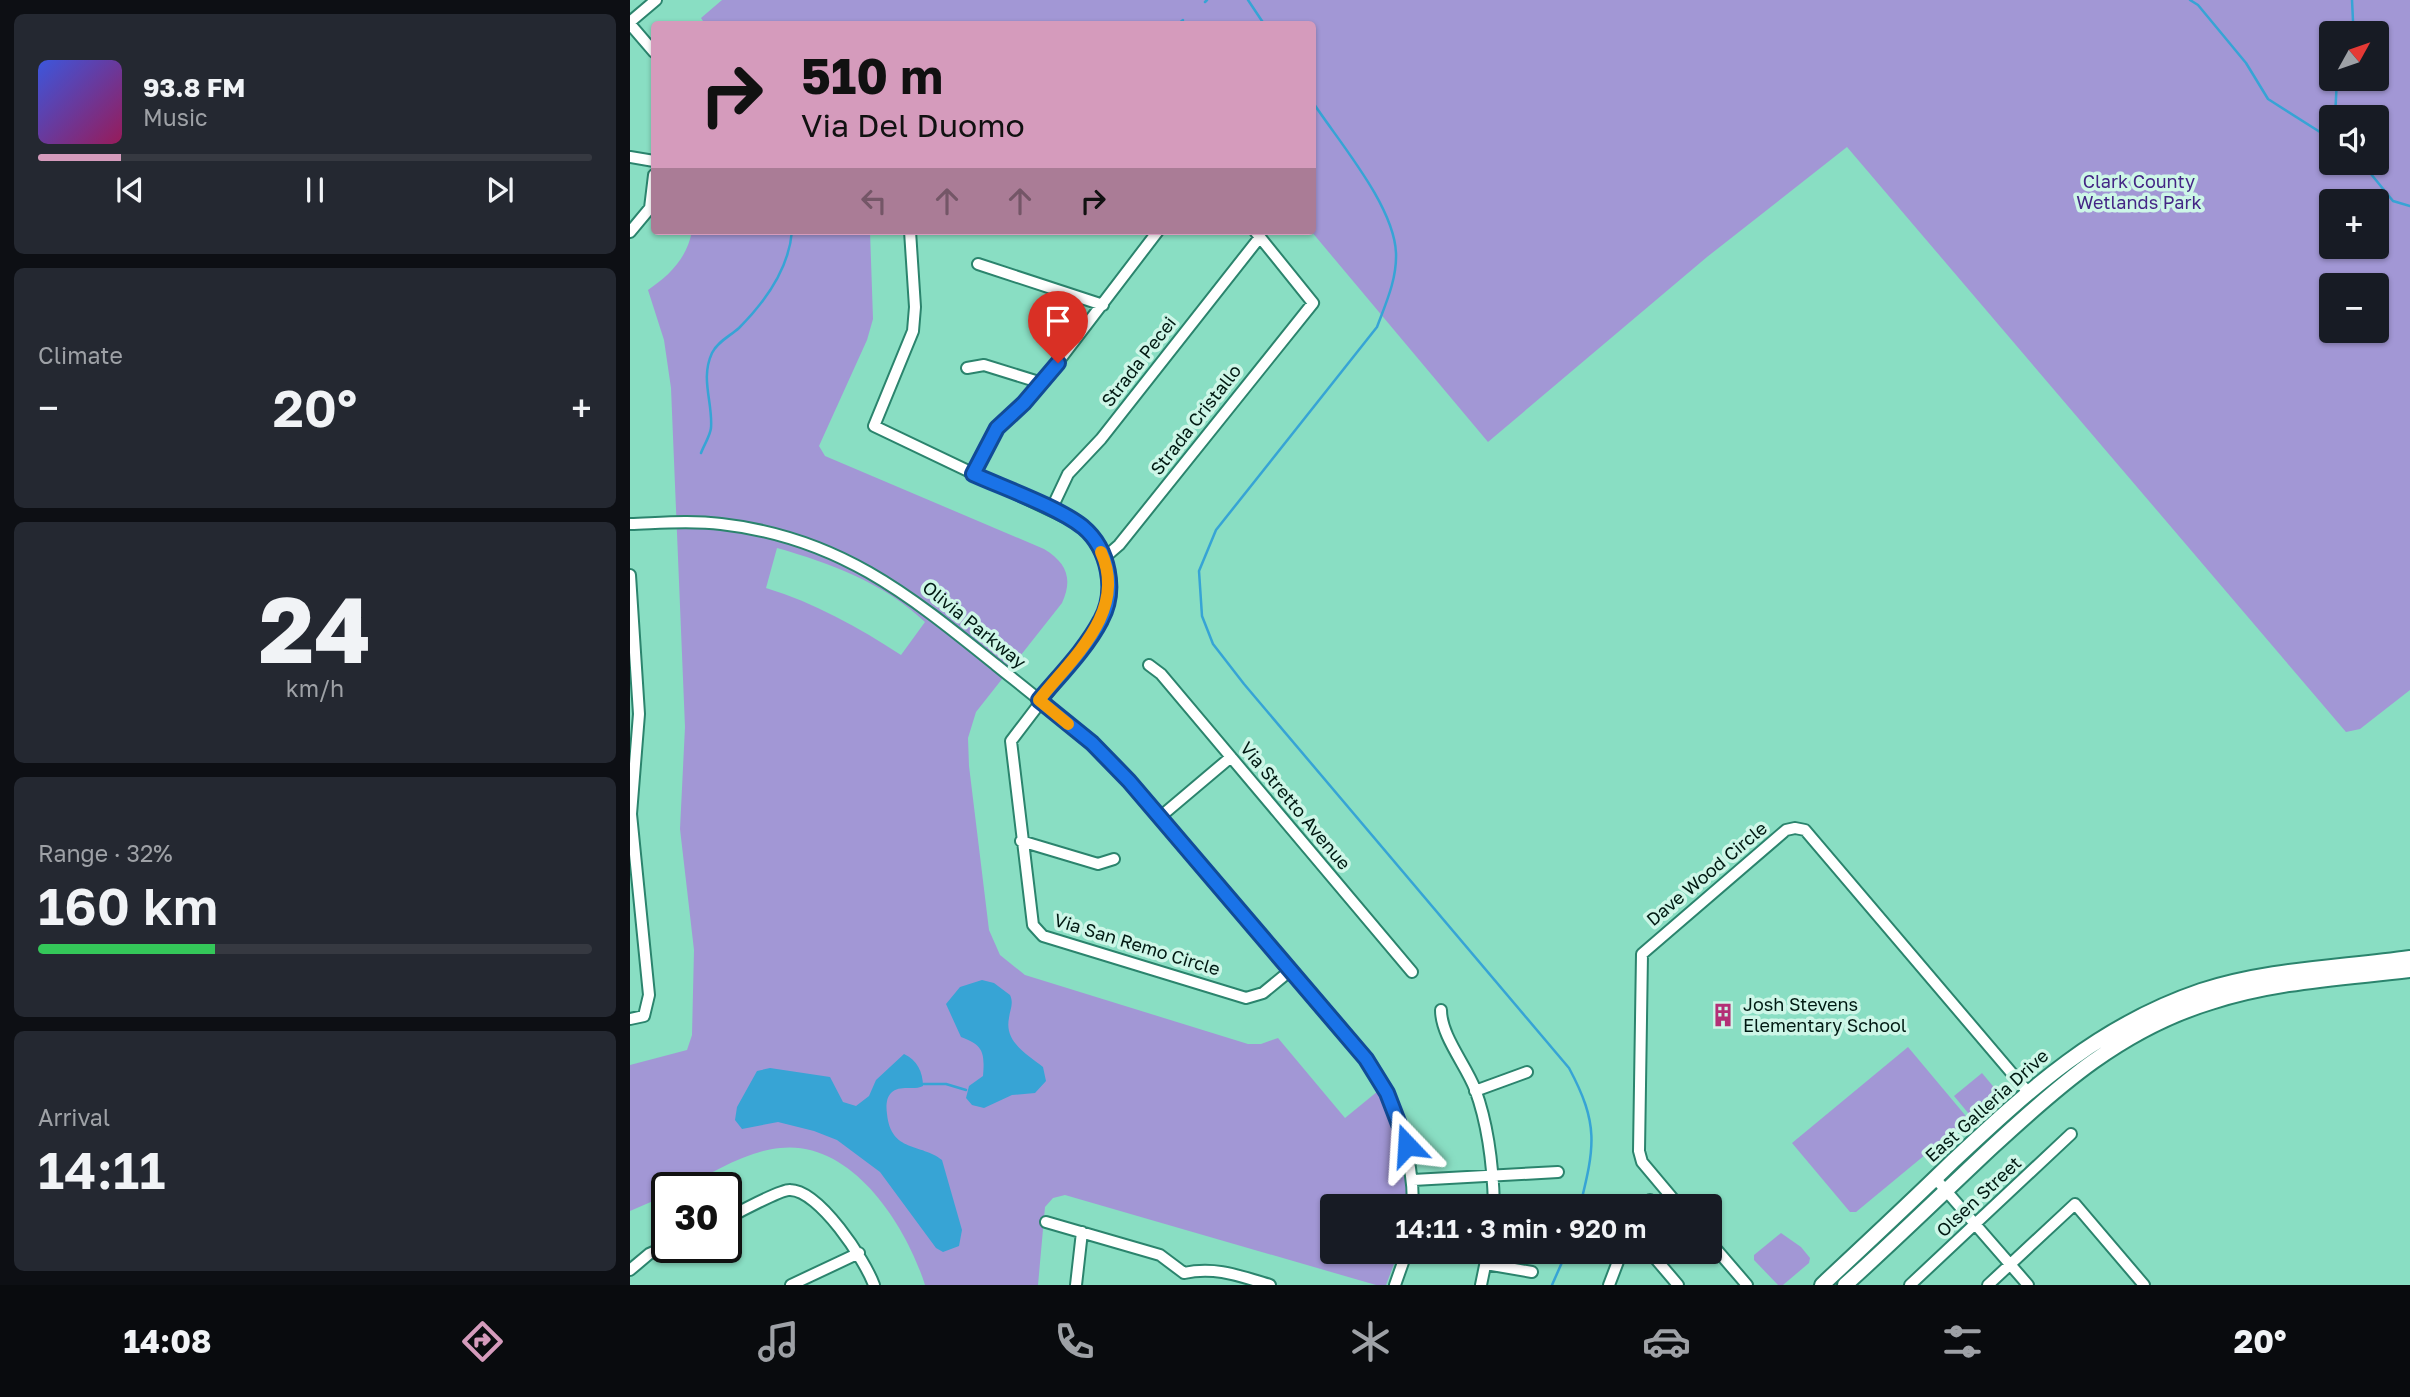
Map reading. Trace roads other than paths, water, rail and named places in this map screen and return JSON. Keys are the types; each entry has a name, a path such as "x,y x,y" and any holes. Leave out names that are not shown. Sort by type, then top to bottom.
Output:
{"main road":[{"name":"East Galleria Drive","path":"1822,1285 2027,1091 2073,1055 2112,1031 2201,991 2250,978 2313,967 2410,958"},
{"name":"East Galleria Drive","path":"1845,1285 2062,1082 2106,1051 2152,1025 2209,1002 2313,979 2410,970"},
{"path":"2027,1091 2062,1082"}],"street":[{"path":"651,48 630,23 656,0"},
{"path":"630,157 651,160"},
{"path":"630,232 638,227 650,208 651,200"},
{"path":"910,235 915,307 913,331 874,426 1083,527 1098,545 1104,558"},
{"path":"973,474 997,428 1042,383 1155,235"},
{"name":"Strada Pecei","path":"1051,510 1073,468 1101,439 1256,235"},
{"name":"Strada Cristallo","path":"1104,558 1119,545 1313,303 1258,235"},
{"path":"978,264 1103,304"},
{"path":"967,368 984,365 1042,383"},
{"name":"Olivia Parkway","path":"630,524 738,526 825,551 905,593 1107,757 1291,970 1378,1077 1403,1130 1413,1180 1413,1194"},
{"name":"Via San Remo Circle","path":"1104,558 1110,583 1106,610 1094,632 1013,734 1010,747 1031,918 1043,936 1246,998 1263,993 1291,970"},
{"path":"630,575 639,714 631,814 647,948 649,995 645,1016 630,1019"},
{"name":"Via Stretto Avenue","path":"1149,665 1161,674 1412,972"},
{"path":"1160,817 1231,757"},
{"name":"Dave Wood Circle","path":"1669,1194 1642,1162 1639,1151 1642,954 1786,830 1805,830 2027,1091"},
{"path":"1021,841 1098,863 1114,859"},
{"path":"1441,1010 1441,1021 1475,1091 1486,1126 1494,1194"},
{"path":"1475,1091 1527,1072"},
{"name":"Olsen Street","path":"1910,1285 2071,1134"},
{"path":"1413,1180 1558,1172"},
{"path":"1935,1178 2028,1285"},
{"path":"742,1211 789,1189 803,1196 845,1234 859,1253 874,1285"},
{"path":"1988,1285 2075,1204 2144,1285"},
{"path":"1046,1222 1160,1255 1184,1273 1188,1285"},
{"path":"1076,1285 1082,1232"},
{"path":"630,1270 651,1253"},
{"path":"791,1285 859,1253"},
{"path":"1722,1256 1747,1285"},
{"path":"1395,1285 1402,1264"},
{"path":"1481,1285 1486,1264 1532,1272"},
{"path":"1609,1285 1617,1264"},
{"path":"1660,1264 1678,1285"},
{"path":"1184,1273 1202,1268 1220,1270 1270,1285"}],"water":[{"path":"982,980 994,983 1010,995 1010,1034 1018,1047 1043,1067 1046,1081 1035,1093 1012,1095 984,1108 972,1105 966,1098 969,1086 983,1076 983,1055 974,1043 961,1037 946,1004 960,987"},
{"path":"904,1054 918,1067 923,1086 899,1089 891,1093 887,1100 887,1114 894,1135 901,1141 942,1160 962,1230 959,1246 943,1252 936,1248 880,1172 837,1140 778,1122 742,1129 735,1120 737,1107 757,1071 770,1068 830,1077 843,1102 856,1106 869,1096 876,1080"}],"waterway":[{"path":"1248,0 1262,21"},
{"path":"2190,0 2198,5 2246,63 2268,99 2319,131"},
{"path":"2352,0 2353,21"},
{"path":"2336,91 2336,105"},
{"path":"1316,107 1363,174 1386,215 1396,253 1393,282 1377,327 1216,530 1199,571 1202,616 1213,644 1244,684 1569,1068 1590,1120 1591,1151 1583,1194"},
{"path":"2372,175 2393,201 2410,206"},
{"path":"701,453 711,428 707,372 712,353 720,342 749,318 766,296 781,271 791,235"},
{"path":"923,1084 946,1084 966,1090"},
{"path":"1552,1285 1561,1264"}],"place":[{"name":"Josh Stevens Elementary School","path":"1723,1015"}],"park label":[{"name":"Clark County Wetlands Park","path":"2139,192"}]}
